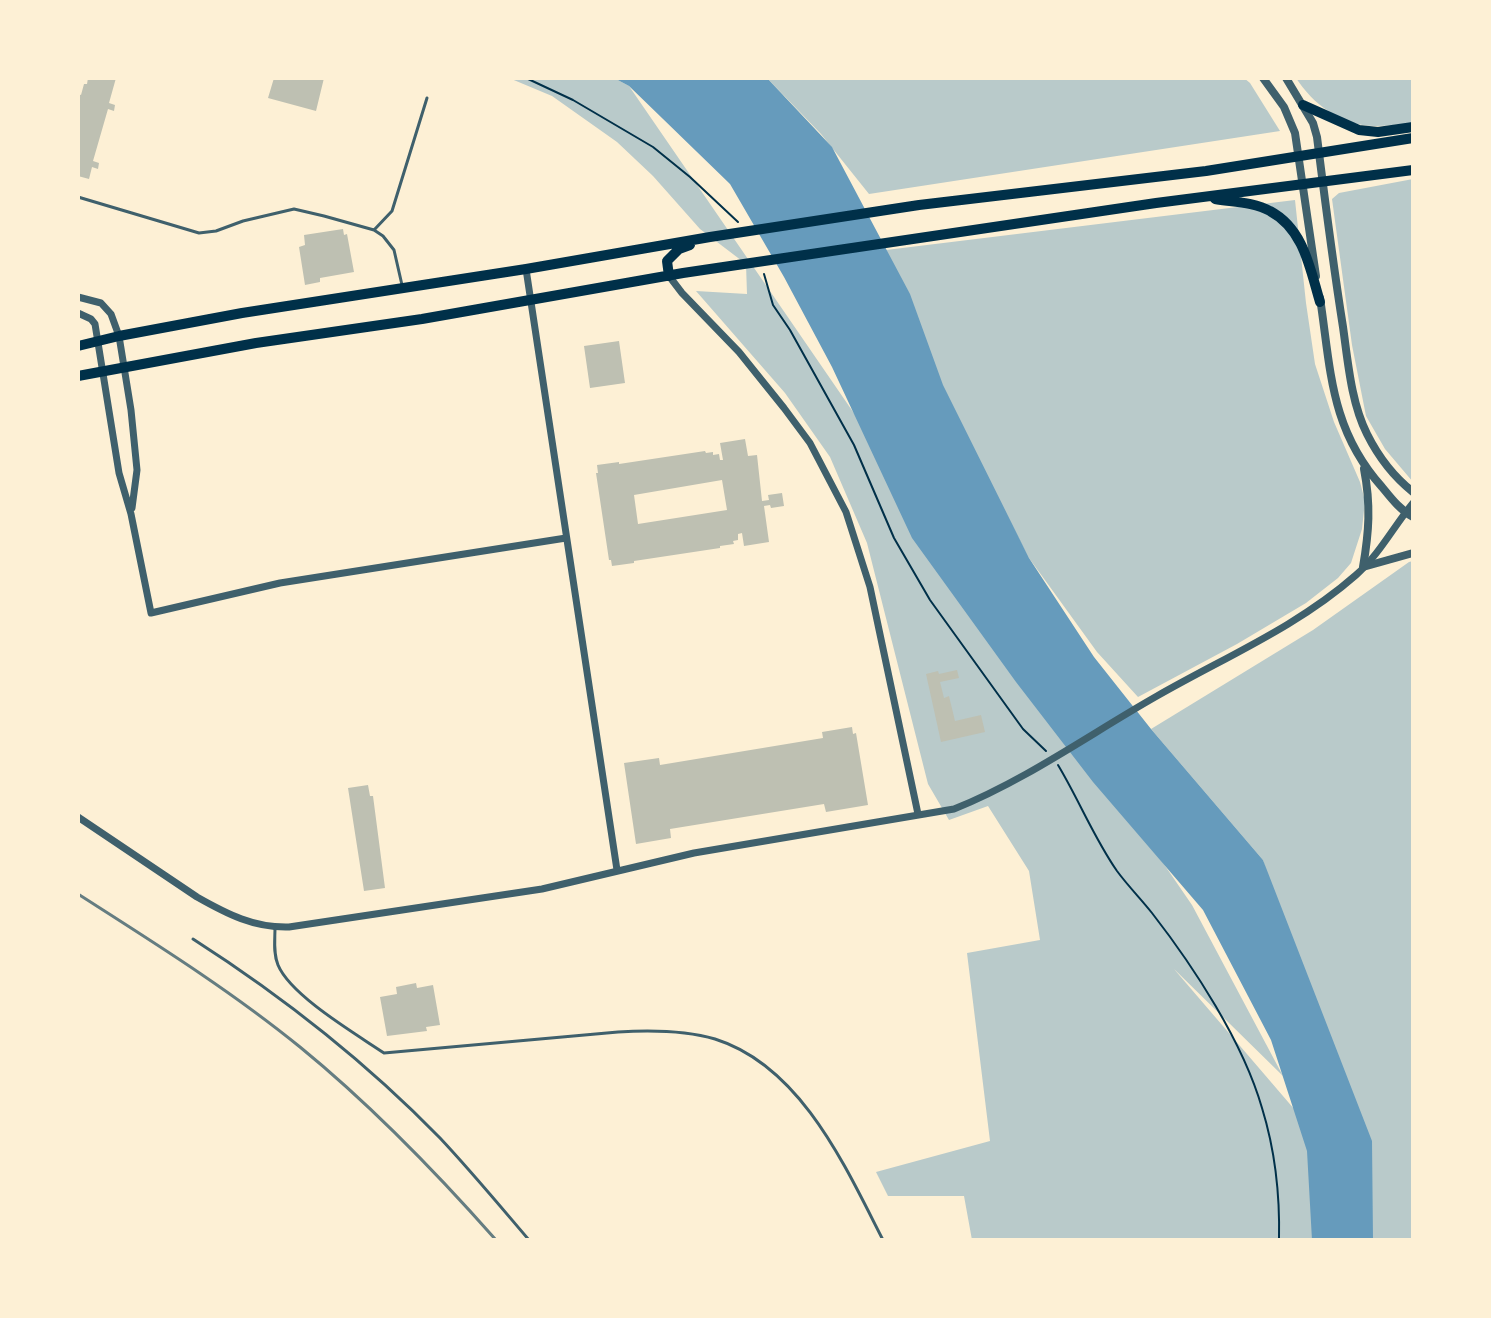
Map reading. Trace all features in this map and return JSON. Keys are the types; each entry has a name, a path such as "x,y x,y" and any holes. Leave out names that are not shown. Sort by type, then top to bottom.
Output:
{"main road":[{"path":"1303,105 1359,130 1378,132 1413,127"},
{"path":"78,346 242,313 710,237 919,205 1206,171 1413,138"},
{"path":"78,376 256,343 422,319 746,264 1201,197 1413,170"},
{"path":"1201,197 1253,205 1270,211 1282,220 1304,246 1320,302"},
{"path":"669,276 667,261 679,249 710,237"}],"street":[{"path":"1263,78 1284,107 1295,133 1335,403 1343,428 1364,465 1409,515"},
{"path":"1286,78 1313,123 1356,404 1367,433 1383,461 1413,492"},
{"path":"526,269 617,870"},
{"path":"669,276 739,352 784,408 810,443 846,512 870,587 918,814"},
{"path":"78,297 101,303 111,314 119,336 137,470 131,514"},
{"path":"78,313 95,324 119,473 131,514 151,613 280,583 566,538"},
{"path":"1363,567 1370,526 1364,465"},
{"path":"78,817 206,902 240,920 275,928 542,889 694,853 954,809 990,794 1303,615 1363,567 1409,515 1413,503"},
{"path":"1363,567 1413,553"}],"lane":[{"path":"374,230 392,211 427,98"},
{"path":"78,197 199,233 294,209 374,230 394,250 402,288"},
{"path":"275,928 276,957 283,974 305,997 384,1053 655,1031 714,1039 750,1055 786,1083 829,1141 883,1240"},
{"path":"193,939 268,988 372,1072 440,1138 529,1240"}],"path":[{"path":"526,78 573,100 653,147 739,223"},
{"path":"759,264 773,305 854,445 894,538 930,600 1023,729 1059,767 1104,851 1204,986 1247,1066 1262,1108 1275,1166 1279,1240"}],"shaded area":[{"path":"509,78 614,78 629,86 1192,905 1283,1076 1174,969 1325,1145 1319,1240 972,1240 964,1196 888,1196 876,1172 990,1141 967,953 1040,940 1029,871 988,806 949,820 928,784 867,543 830,457 785,393 696,291 747,294 746,264 700,229 653,176 617,142 552,96"},
{"path":"767,78 1244,78 1280,131 869,194 821,134"},
{"path":"1296,78 1413,78 1413,123 1375,126 1340,118 1320,105"},
{"path":"1413,179 1413,482 1385,449 1366,416 1352,345 1332,199 1339,193"},
{"path":"1295,200 1315,364 1334,422 1360,482 1365,501 1362,529 1351,563 1338,578 1306,603 1138,697 1097,652 1029,558 940,387 886,250"},
{"path":"1413,561 1413,1240 1373,1240 1263,860 1151,729 1313,630"}],"water":[{"path":"614,78 767,78 832,147 910,294 943,385 1029,558 1094,657 1263,860 1372,1141 1373,1240 1312,1240 1307,1151 1271,1040 1203,910 1093,782 912,538 832,367 730,184 629,86"}],"building":[{"path":"88,78 116,78 109,103 115,105 114,111 108,109 93,161 99,163 98,169 92,167 89,179 78,176 78,94 81,95"},
{"path":"274,78 324,78 316,111 268,98"},
{"path":"343,229 344,235 347,234 354,272 320,278 320,282 305,285 299,247 305,245 304,235"},
{"path":"619,341 625,383 590,388 584,346"},
{"path":"745,439 748,456 757,455 762,501 769,500 768,495 782,493 784,506 764,506 769,542 744,546 742,533 738,534 734,544 720,548 612,566 597,465 705,451 719,454 720,460 723,460 720,443","holes":["722,480 727,510 638,524 634,495"]},
{"path":"957,670 959,678 940,682 944,698 949,696 955,721 981,715 985,732 941,742 926,674"},
{"path":"852,727 853,734 856,733 868,805 826,812 824,804 670,829 671,838 636,844 624,763 659,758 660,765 823,738 822,732"},
{"path":"368,785 370,796 373,796 385,888 364,891 348,788"},
{"path":"416,983 417,988 433,985 440,1025 426,1027 427,1031 387,1036 380,997 397,994 396,987"}],"railway":[{"path":"78,894 219,986 300,1047 402,1139 496,1240"}]}
